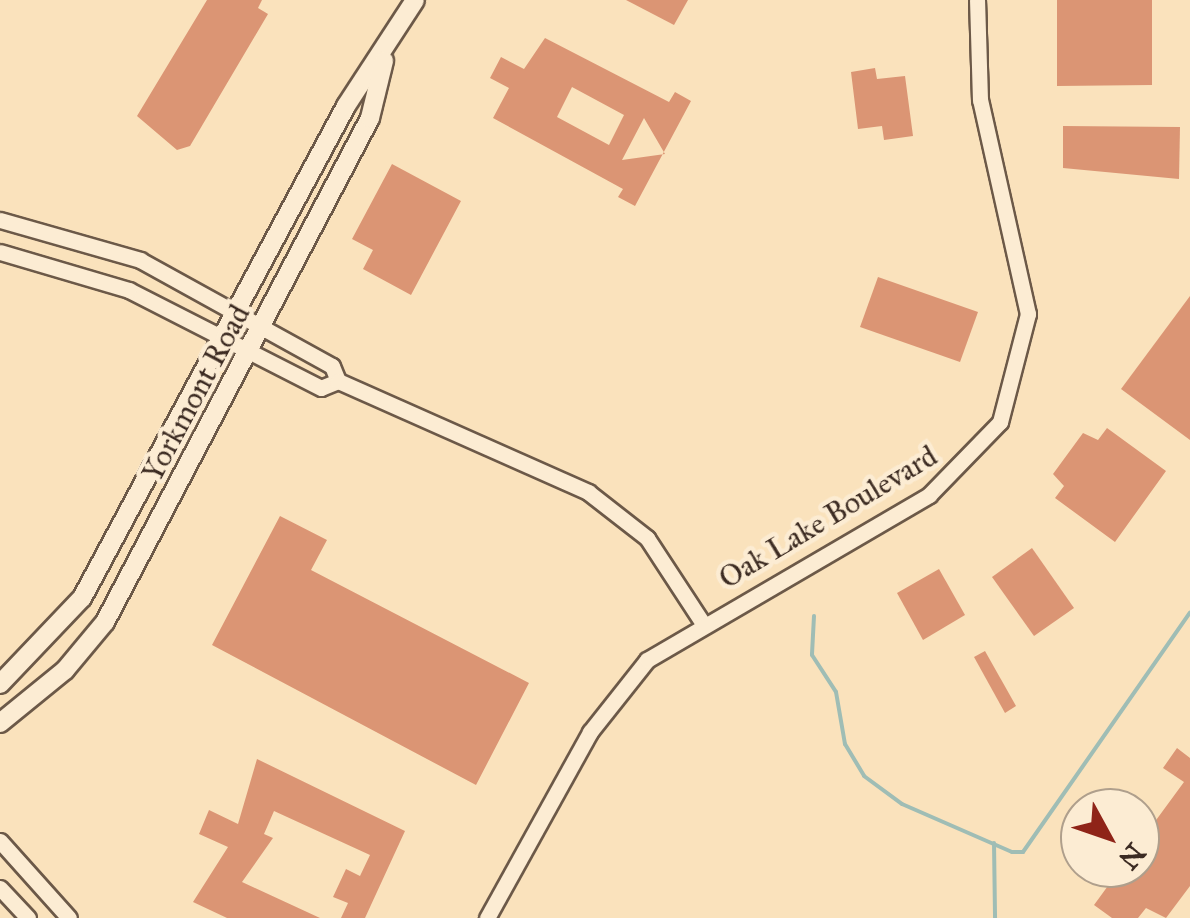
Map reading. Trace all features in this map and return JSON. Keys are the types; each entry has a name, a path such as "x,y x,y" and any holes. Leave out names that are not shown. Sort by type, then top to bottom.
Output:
{"street":[{"name":"Yorkmont Road","path":"0,684 82,598 346,106 386,53 415,0"},
{"name":"Oak Lake Boulevard","path":"487,918 499,910 611,699 702,622 930,495 977,456 1010,402 1028,314 980,100 977,0"},
{"name":"Yorkmont Road","path":"0,723 66,670 105,622 370,118 386,53"},
{"path":"0,220 107,248 234,310 332,366 338,381 620,513 671,570 702,622"},
{"path":"0,252 129,290 320,388 338,381"},
{"path":"0,841 69,918"},
{"path":"0,888 28,918"}],"building":[{"path":"207,0 262,0 258,8 268,14 190,146 177,150 137,116"},
{"path":"626,0 688,0 674,25"},
{"path":"1057,0 1152,0 1152,85 1057,86"},
{"path":"545,38 669,102 675,92 691,101 664,152 644,118 622,160 663,154 635,206 618,197 623,189 493,118 509,88 490,78 501,57 524,69","holes":["572,87 624,115 609,145 557,117"]},
{"path":"875,68 877,79 905,76 913,136 884,140 882,126 858,129 851,72"},
{"path":"1063,126 1180,127 1179,179 1063,168"},
{"path":"392,164 461,201 411,295 363,269 373,250 352,239"},
{"path":"878,277 978,312 960,362 860,327"},
{"path":"1190,296 1190,440 1121,389"},
{"path":"1107,428 1166,471 1115,542 1055,498 1064,486 1053,474 1083,433 1098,440"},
{"path":"280,516 327,540 311,570 529,683 476,785 212,645"},
{"path":"1032,548 1074,608 1034,636 992,577"},
{"path":"939,569 965,615 923,640 897,593"},
{"path":"985,651 1016,706 1005,713 974,657"},
{"path":"1177,748 1190,758 1190,886 1166,918 1146,908 1138,918 1112,918 1094,905 1106,888 1160,888 1160,815 1184,782 1163,768"},
{"path":"257,759 405,831 365,918 341,918 348,903 333,897 346,869 360,876 370,855 274,811 264,834 273,838 242,882 320,918 227,918 193,902 228,847 199,834 209,810 238,824"}],"waterway":[{"path":"814,616 812,655 836,692 845,744 864,776 902,804 1012,852 1023,852 1190,613"},
{"path":"994,843 995,918"}]}
